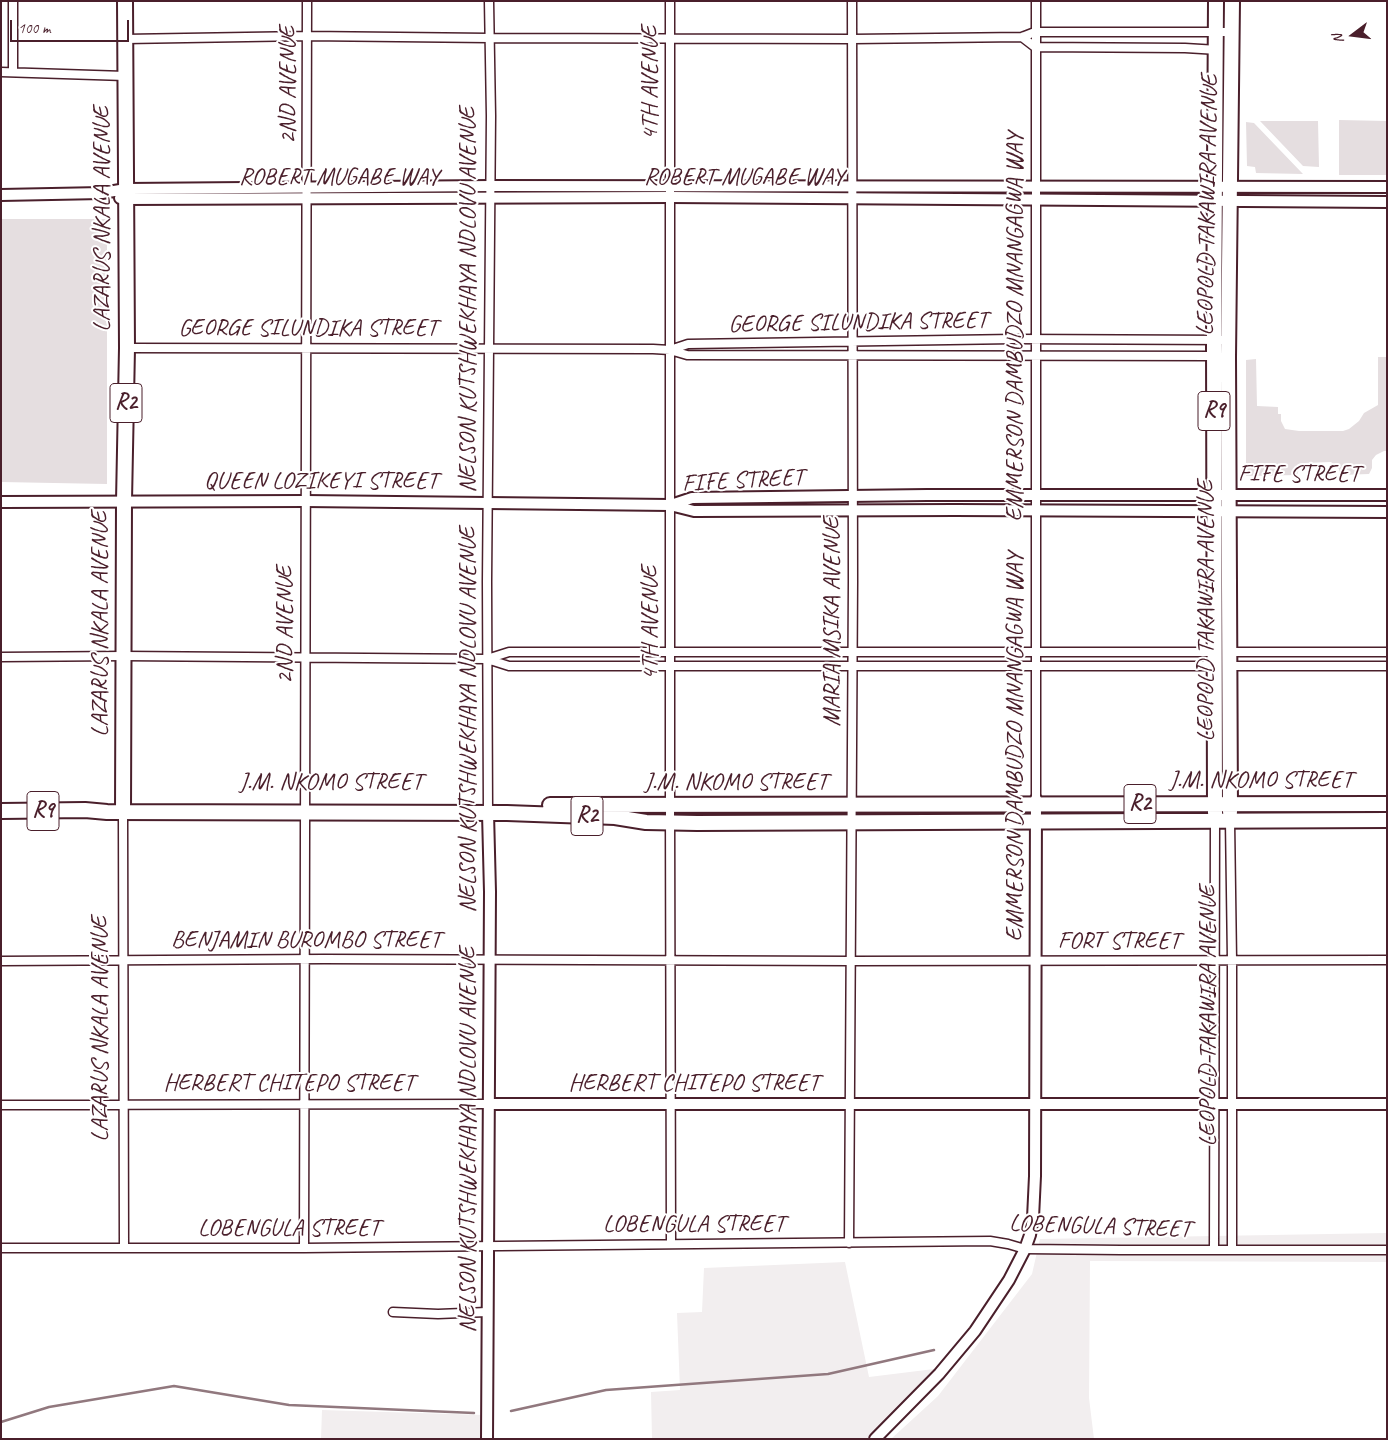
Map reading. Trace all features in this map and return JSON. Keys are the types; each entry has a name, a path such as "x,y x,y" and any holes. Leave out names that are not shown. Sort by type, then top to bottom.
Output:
{"highway":[{"name":"LAZARUS NKALA AVENUE","path":"123,809 126,348 125,1"},
{"name":"LEOPOLD TAKAWIRA AVENUE","path":"1216,1 1214,340 1221,357 1229,495 1230,821"},
{"name":"LEOPOLD TAKAWIRA AVENUE","path":"1215,821 1214,495 1221,357 1228,340 1232,1"},
{"name":"J.M. NKOMO STREET","path":"123,809 488,809 1036,802 1387,804"},
{"name":"R9","path":"1,811 123,809"},
{"name":"J.M. NKOMO STREET","path":"488,809 610,817 646,822 1387,820"}],"street":[{"path":"12,72 13,1"},
{"name":"2ND AVENUE","path":"304,1248 307,1"},
{"name":"NELSON KUTSHWEKHAYA NDLOVU AVENUE","path":"487,1439 490,960 487,659 491,191 489,1"},
{"name":"4TH AVENUE","path":"670,1 671,1244"},
{"name":"MARIA MSIKA AVENUE","path":"849,1243 853,510 852,1"},
{"name":"EMMERSON DAMBUDZO MNANGAGWA WAY","path":"875,1439 939,1374 975,1331 1009,1280 1025,1248 1033,1218 1035,1176 1036,961 1036,1"},
{"path":"126,39 307,36 853,39 1022,37 1035,32 1233,32"},
{"path":"1022,37 1035,47 1232,50"},
{"path":"1,72 125,76"},
{"name":"ROBERT MUGABE WAY","path":"670,192 852,187 1036,187 1215,194"},
{"name":"ROBERT MUGABE WAY","path":"1,194 491,191 670,192 852,198 1036,199 1229,194 1387,187"},
{"name":"ROBERT MUGABE WAY","path":"1229,194 1387,202"},
{"name":"GEORGE SILUNDIKA STREET","path":"670,350 685,344 1036,339 1228,340"},
{"name":"GEORGE SILUNDIKA STREET","path":"126,348 489,348 670,350 688,355 1221,357"},
{"name":"FIFE STREET","path":"670,505 692,498 1036,495 1387,495"},
{"name":"QUEEN LOZIKEYI STREET","path":"1,502 305,501 670,505"},
{"name":"FIFE STREET","path":"670,505 694,512 853,510 1387,512"},
{"path":"487,659 509,652 1036,652 1215,659 1387,652"},
{"path":"1,657 124,656 487,659 509,666 1036,666 1230,659 1387,666"},
{"name":"LAZARUS NKALA AVENUE","path":"123,809 124,1247"},
{"name":"LEOPOLD TAKAWIRA AVENUE","path":"1214,1250 1215,821"},
{"name":"LEOPOLD TAKAWIRA AVENUE","path":"1230,821 1232,1250"},
{"name":"BENJAMIN BUROMBO STREET","path":"1,961 305,959 851,961"},
{"name":"FORT STREET","path":"851,961 1387,960"},
{"name":"HERBERT CHITEPO STREET","path":"1,1105 1387,1104"},
{"name":"LOBENGULA STREET","path":"1,1248 304,1248 990,1241 1025,1248 1387,1250"},
{"path":"394,1312 438,1314 487,1312"}],"shaded area":[{"path":"1339,120 1387,121 1387,175 1339,175"},
{"path":"1260,121 1318,121 1319,167 1303,166"},
{"path":"1246,122 1254,123 1303,174 1256,173 1255,167 1247,166"},
{"path":"1,219 107,219 107,484 1,482"},
{"path":"1378,357 1386,357 1387,451 1376,455 1372,460 1372,468 1369,474 1340,475 1339,469 1331,462 1304,463 1297,475 1246,476 1246,360 1256,359 1257,406 1278,407 1278,414 1281,414 1281,421 1285,429 1299,431 1343,431 1349,429 1359,421 1364,413 1378,405"},
{"path":"1387,1233 1387,1262 1090,1261 1089,1398 1094,1439 891,1439 938,1396 1032,1274 1040,1239"},
{"path":"845,1262 869,1377 934,1369 867,1439 652,1439 651,1392 680,1390 677,1313 702,1312 704,1268"},
{"path":"322,1410 484,1415 484,1439 321,1439"}],"waterway":[{"path":"511,1411 606,1390 828,1374 934,1350"},
{"path":"1,1422 49,1407 174,1386 289,1405 474,1413"}]}
